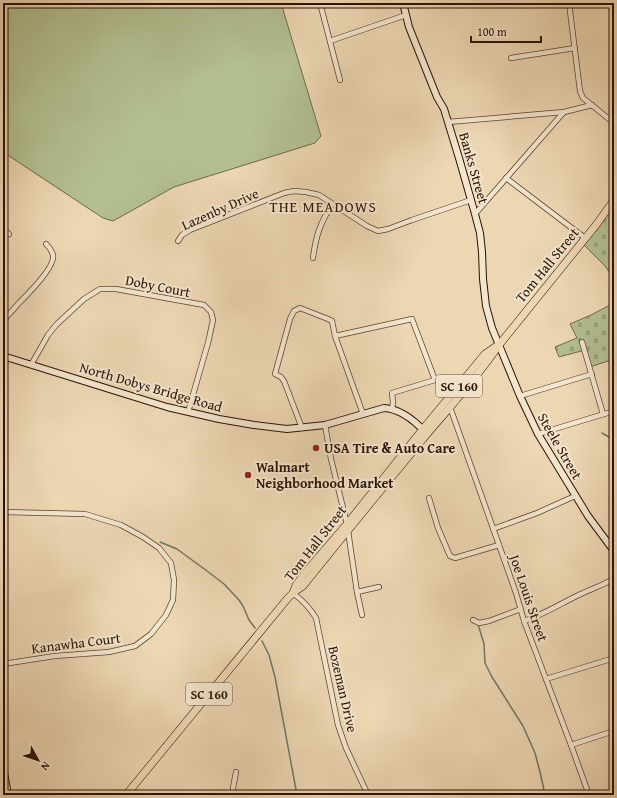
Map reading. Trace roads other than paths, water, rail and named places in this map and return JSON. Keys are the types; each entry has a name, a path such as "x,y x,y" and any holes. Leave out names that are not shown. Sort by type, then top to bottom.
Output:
{"main road":[{"name":"Tom Hall Street","path":"425,431 450,407 613,204"},
{"name":"Tom Hall Street","path":"126,795 292,593 302,586 347,527 485,354 499,345"}],"street":[{"path":"320,3 340,80"},
{"name":"Banks Street","path":"403,3 409,27 437,97 444,108 475,214 480,233 486,306 492,328 499,345"},
{"path":"569,3 580,91 583,98 614,123"},
{"path":"330,41 406,15"},
{"path":"511,58 574,48"},
{"path":"448,122 564,112 592,105"},
{"path":"475,214 564,112"},
{"path":"506,178 585,238"},
{"name":"Lazenby Drive","path":"178,242 182,235 190,230 284,193 306,192 319,196 367,226 378,231 388,229 471,200"},
{"path":"313,258 318,232 323,219 332,204"},
{"path":"3,229 9,234"},
{"path":"3,321 33,289 46,272 53,259 53,254 46,244"},
{"name":"Doby Court","path":"31,365 48,335 56,325 84,298 100,289 116,289 204,306 211,312 213,320 208,343 188,412"},
{"path":"302,428 284,381 281,377 275,374 290,319 294,310 300,308 332,322 335,336 363,414"},
{"path":"335,336 412,319 435,380 392,393 392,409 400,412 425,431"},
{"path":"582,342 604,414"},
{"name":"Steele Street","path":"499,345 520,396 538,434 588,516 614,550"},
{"name":"North Dobys Bridge Road","path":"3,356 167,407 219,419 254,425 287,429 302,428 325,425 384,408 392,409"},
{"path":"520,396 592,374"},
{"name":"Joe Louis Street","path":"450,407 516,593 524,621 589,795"},
{"path":"538,434 614,411"},
{"path":"325,425 331,459 347,527 362,615"},
{"path":"493,529 537,513 575,496"},
{"path":"429,498 438,528 450,556 456,558 499,545"},
{"name":"Kanawha Court","path":"3,512 85,514 121,525 159,548 171,563 174,580 173,600 166,615 151,634 135,646 109,652 55,656 3,664"},
{"path":"524,621 538,616 614,578"},
{"path":"357,592 379,587"},
{"name":"Bozeman Drive","path":"292,593 305,603 316,618 338,725 346,748 368,795"},
{"path":"473,620 478,623 489,621 521,610"},
{"path":"546,679 614,658"},
{"path":"571,745 614,731"},
{"path":"3,767 8,795"},
{"path":"234,795 233,788 236,772"}],"waterway":[{"path":"602,433 614,440"},
{"path":"160,542 177,549 224,584 239,600 249,620 255,628"},
{"path":"478,624 484,644 485,663 492,677 523,726 535,753 545,795"},
{"path":"262,641 269,655 275,677 297,795"}],"place":[{"name":"USA Tire & Auto Care","path":"316,448"},
{"name":"Walmart Neighborhood Market","path":"248,475"}],"district":[{"name":"THE MEADOWS","path":"323,206"}]}
